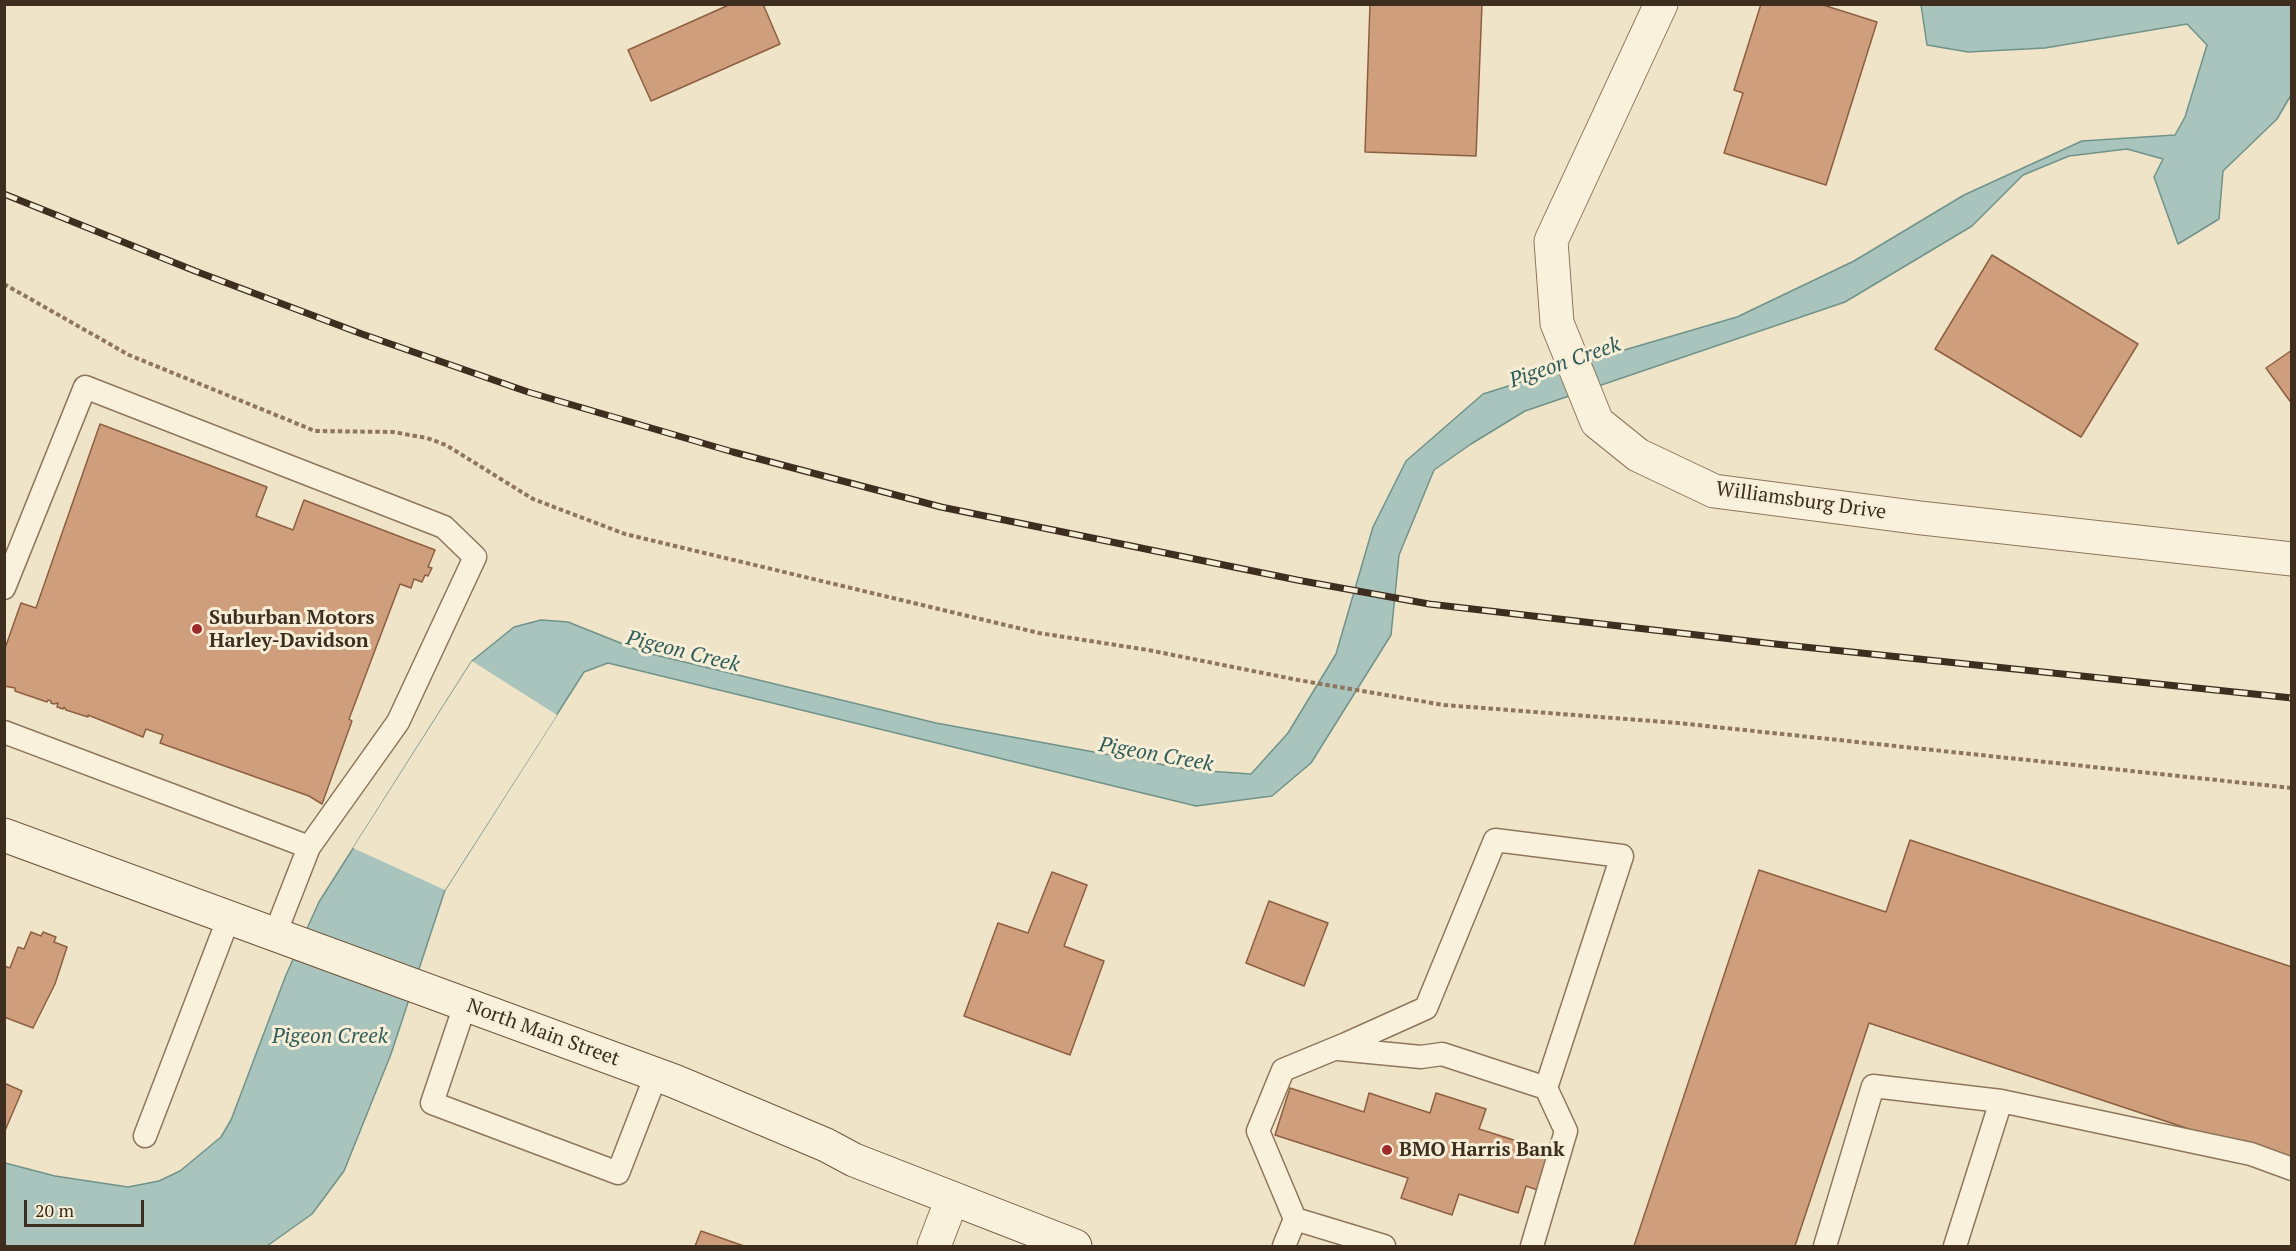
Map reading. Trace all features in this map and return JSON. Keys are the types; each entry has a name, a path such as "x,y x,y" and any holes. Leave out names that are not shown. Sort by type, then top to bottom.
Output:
{"street":[{"name":"Williamsburg Drive","path":"1661,4 1551,241 1557,323 1597,422 1638,455 1714,491 1921,518 2292,560"},
{"name":"North Main Street","path":"4,835 656,1075 826,1145 854,1160 1075,1246"},
{"path":"934,1246 952,1199"}],"lane":[{"path":"4,588 85,387 444,527 475,557 398,722 309,847 275,934"},
{"path":"4,732 309,847"},
{"path":"1284,1246 1295,1219 1258,1131 1283,1070 1426,1008 1495,840 1622,856 1546,1088 1566,1131 1532,1246"},
{"path":"145,1136 229,917"},
{"path":"465,1005 432,1103 618,1173 656,1075"},
{"path":"1335,1049 1421,1056 1442,1054 1546,1088"},
{"path":"1824,1246 1872,1086 2001,1101 2252,1154 2292,1169"},
{"path":"1955,1246 2001,1101"},
{"path":"1295,1219 1384,1246"}],"path":[{"path":"4,284 129,355 315,431 393,432 427,438 446,445 533,499 625,534 1039,633 1148,650 1298,680 1444,705 1678,723 2292,788"}],"water":[{"name":"Pigeon Creek","path":"1921,5 2291,5 2291,95 2277,119 2223,171 2219,219 2178,244 2154,177 2163,159 2127,149 2069,156 2023,175 1972,226 1845,302 1525,411 1471,444 1434,470 1399,555 1391,635 1311,763 1272,796 1196,806 608,663 584,672 445,890 391,1054 344,1171 312,1214 267,1246 5,1246 5,1163 55,1176 128,1187 159,1181 180,1171 221,1137 231,1120 286,975 319,902 472,661 514,627 541,620 568,622 643,652 936,723 1192,770 1251,774 1288,733 1336,654 1373,527 1406,461 1483,394 1737,317 1854,261 1964,195 2082,141 2175,135 2185,117 2207,45 2187,24 2045,48 1968,52 1927,45"}],"pier":[{"path":"472,661 557,715 445,890 353,848"}],"building":[{"path":"731,4 763,4 780,44 651,101 628,50"},
{"path":"1370,4 1482,4 1476,156 1365,152"},
{"path":"1761,4 1820,4 1877,22 1826,185 1724,153 1743,93 1734,90"},
{"path":"1992,255 2138,344 2081,437 1935,349"},
{"path":"2292,350 2292,404 2266,368"},
{"name":"Suburban Motors Harley-Davidson","path":"100,424 267,487 256,516 293,530 304,500 435,550 428,567 432,568 422,582 414,579 411,588 400,584 349,719 352,721 322,804 309,796 160,743 163,735 146,729 143,737 88,715 88,717 66,710 64,707 63,709 57,707 58,703 54,704 48,700 47,702 15,691 15,688 4,686 4,651 21,603 36,608"},
{"path":"1910,840 2292,967 2292,1163 1869,1023 1795,1246 1634,1246 1759,870 1886,912"},
{"path":"1052,872 1087,885 1064,946 1104,961 1070,1055 964,1016 998,923 1028,933"},
{"path":"1269,901 1328,923 1304,986 1246,963"},
{"path":"31,932 41,936 43,932 56,937 54,942 67,947 55,984 33,1028 4,1017 4,966 10,968 18,947 24,949"},
{"path":"4,1083 22,1091 4,1133"},
{"path":"1290,1088 1364,1112 1369,1093 1430,1113 1436,1093 1486,1109 1479,1129 1558,1154 1546,1193 1526,1186 1518,1213 1459,1194 1452,1215 1401,1198 1408,1178 1275,1135"},
{"path":"701,1231 744,1246 695,1246"}],"railway":[{"path":"4,194 195,271 362,334 528,392 733,452 941,507 1297,580 1429,604 1775,644 2292,698"}],"place":[{"name":"Suburban Motors Harley-Davidson","path":"197,629"},
{"name":"BMO Harris Bank","path":"1387,1150"}]}
